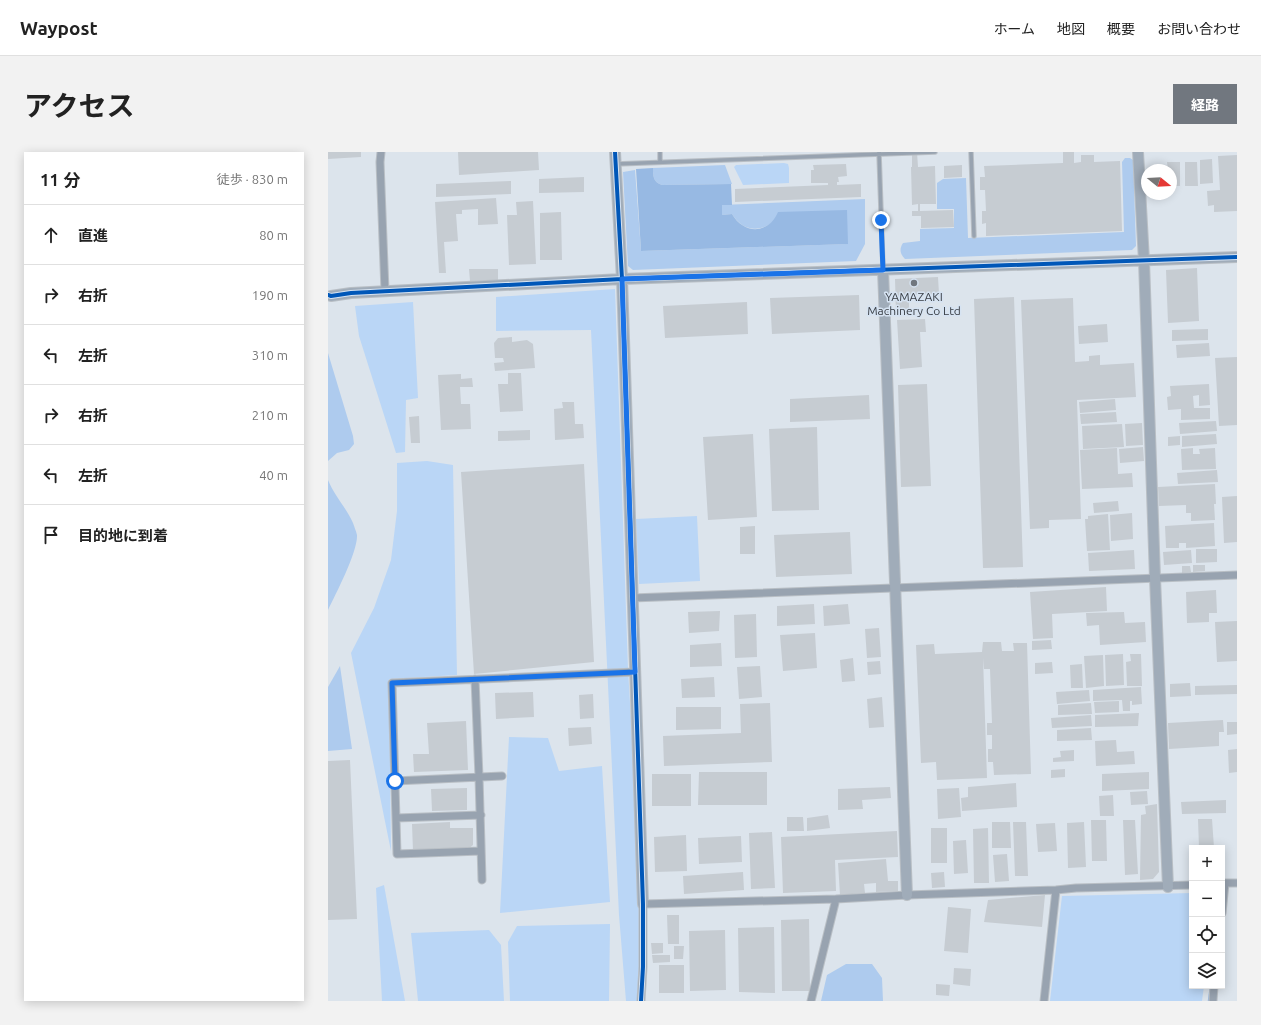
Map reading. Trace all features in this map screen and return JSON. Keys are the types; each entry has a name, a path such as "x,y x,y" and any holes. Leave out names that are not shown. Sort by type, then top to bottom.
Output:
{"street":[{"path":"381,152 380,162 385,291"},
{"path":"615,152 622,279 643,904 643,967 641,1001"},
{"path":"1138,152 1144,261 1154,578 1168,887"},
{"path":"332,296 350,293 622,279 1237,257"},
{"path":"883,270 907,895"},
{"path":"632,598 1237,575"},
{"path":"481,851 397,854 392,683 635,672"},
{"path":"475,679 482,880"},
{"path":"395,781 502,776"},
{"path":"396,818 480,815"},
{"path":"1225,883 1237,883"},
{"path":"643,904 836,900 907,895 1189,885"},
{"path":"1044,1001 1056,890"},
{"path":"811,1001 836,900"},
{"path":"1213,1001 1214,989"}],"lane":[{"path":"660,152 660,162"},
{"path":"615,164 935,152"},
{"path":"971,152 974,236"},
{"path":"879,153 883,270"}],"shaded area":[{"path":"1125,158 1130,158 1133,160 1136,246 1132,250 905,259 901,253 903,243 920,241 920,229 954,228 954,209 937,209 937,183 943,179 966,178 968,238 1124,232 1122,162"},
{"path":"788,164 789,168 789,183 743,185 734,167 736,165"},
{"path":"725,165 732,184 662,185 655,180 653,176 653,168"},
{"path":"653,168 653,176 655,180 662,185 731,184 732,205 722,205 722,215 732,214 743,226 749,228 763,228 769,225 778,212 847,210 848,244 641,251 636,169"},
{"path":"635,170 641,251 847,244 847,211 775,220 764,227 752,229 741,224 732,214 722,215 722,205 865,199 865,244 856,261 633,270 628,266 623,172"},
{"path":"615,289 628,669 643,924 638,1001 626,1001 619,915 591,330 496,331 496,297"},
{"path":"413,302 418,398 406,400 405,452 396,453 359,336 355,306"},
{"path":"328,353 353,436 354,444 349,450 337,453 328,461"},
{"path":"427,461 453,465 457,675 389,679 391,851 351,653 374,608 391,560 397,511 397,463"},
{"path":"328,480 353,523 357,535 350,562 328,610"},
{"path":"697,516 700,581 639,584 636,519"},
{"path":"340,666 352,749 328,751 328,687"},
{"path":"509,737 548,738 559,771 602,766 610,902 500,913"},
{"path":"384,885 405,1001 382,1001 376,888"},
{"path":"1189,893 1189,989 1204,989 1202,1001 1050,1001 1062,896"},
{"path":"610,924 609,1001 510,1001 508,942 517,926"},
{"path":"489,930 501,945 504,1001 418,1001 411,933"},
{"path":"846,964 872,964 882,978 883,1001 821,1001 827,975"}],"building":[{"path":"328,152 361,152 361,157 328,159"},
{"path":"458,152 538,152 539,170 459,175"},
{"path":"912,152 917,152 918,167 935,166 936,204 920,204 920,211 953,210 954,227 921,228 921,216 912,216 912,211 918,211 918,204 912,205"},
{"path":"1063,152 1074,152 1074,163 1081,162 1081,155 1094,155 1094,162 1120,161 1122,231 986,236 986,223 982,224 982,211 986,211 985,190 980,190 980,177 985,177 984,166 1063,163"},
{"path":"1237,155 1237,211 1214,212 1214,205 1208,206 1207,191 1220,190 1218,156"},
{"path":"1212,159 1213,183 1200,184 1200,160"},
{"path":"1167,162 1180,162 1180,186 1177,186 1177,164 1167,164"},
{"path":"1185,162 1197,162 1198,186 1185,186"},
{"path":"846,164 847,176 838,177 839,182 837,182 837,185 861,184 861,197 735,202 735,189 828,185 828,183 811,183 811,170 814,170 813,165"},
{"path":"962,165 962,177 944,178 944,166"},
{"path":"584,177 584,192 539,193 539,179"},
{"path":"511,181 511,194 436,197 436,184"},
{"path":"496,198 498,224 478,225 478,209 462,210 462,214 456,214 458,241 444,242 446,273 439,273 435,202"},
{"path":"533,201 536,264 509,265 507,215 517,215 516,202"},
{"path":"561,212 562,260 540,260 540,213"},
{"path":"1197,268 1199,321 1168,323 1166,270"},
{"path":"469,269 498,269 498,280 470,281"},
{"path":"938,277 939,294 909,295 909,309 904,310 904,313 896,313 895,279"},
{"path":"859,295 860,330 772,334 770,298"},
{"path":"1014,297 1023,567 983,568 974,299"},
{"path":"1073,298 1075,362 1089,361 1089,356 1100,355 1100,365 1134,363 1136,397 1077,400 1081,519 1049,520 1049,528 1030,529 1021,300"},
{"path":"747,302 748,334 665,338 663,306"},
{"path":"925,319 926,332 920,332 922,367 900,369 897,320"},
{"path":"1107,324 1108,342 1079,344 1078,326"},
{"path":"1208,329 1208,340 1172,341 1172,330"},
{"path":"512,337 512,342 527,340 533,344 535,368 495,371 494,363 504,362 503,358 495,358 494,343 498,338"},
{"path":"1209,343 1210,356 1177,358 1176,345"},
{"path":"1237,357 1237,425 1219,426 1215,358"},
{"path":"508,373 521,373 523,411 500,412 498,384 508,384"},
{"path":"461,374 461,379 472,378 473,387 460,387 461,404 470,404 471,429 441,430 438,375"},
{"path":"927,384 931,486 901,487 898,385"},
{"path":"1209,384 1210,405 1199,406 1199,395 1193,396 1194,408 1210,408 1210,419 1181,420 1181,409 1168,410 1167,397 1171,396 1170,386"},
{"path":"869,395 870,419 790,422 790,399"},
{"path":"1115,399 1116,410 1080,413 1079,402"},
{"path":"562,402 574,402 575,424 583,424 584,438 555,440 554,409 563,408"},
{"path":"1116,412 1117,422 1081,424 1080,414"},
{"path":"419,416 420,443 411,443 409,417"},
{"path":"1216,421 1217,431 1180,434 1179,423"},
{"path":"1142,423 1143,445 1126,446 1125,424"},
{"path":"1122,424 1124,447 1083,449 1082,426"},
{"path":"817,427 819,510 772,511 769,429"},
{"path":"530,430 530,440 498,441 498,431"},
{"path":"753,434 757,517 708,520 703,437"},
{"path":"1216,434 1217,444 1182,447 1182,436"},
{"path":"1180,436 1180,445 1168,446 1168,437"},
{"path":"1143,447 1144,461 1120,463 1119,449"},
{"path":"1117,448 1118,474 1132,473 1133,487 1082,489 1080,450"},
{"path":"1193,448 1193,454 1200,454 1199,449 1215,448 1216,469 1182,470 1181,449"},
{"path":"584,464 594,662 474,674 461,472"},
{"path":"1217,470 1218,482 1178,484 1177,473"},
{"path":"1215,484 1215,520 1191,521 1191,513 1186,513 1186,505 1159,506 1158,487"},
{"path":"1237,496 1237,542 1224,543 1222,497"},
{"path":"1118,501 1119,511 1094,513 1093,503"},
{"path":"1132,513 1133,539 1111,541 1110,515"},
{"path":"1108,514 1110,550 1087,551 1085,519 1088,519 1088,516"},
{"path":"1214,523 1215,546 1186,548 1186,543 1179,543 1179,548 1166,548 1165,526"},
{"path":"755,526 755,554 740,554 740,527"},
{"path":"850,532 852,574 776,577 774,535"},
{"path":"1196,549 1217,549 1217,562 1196,563"},
{"path":"1134,550 1135,569 1089,571 1088,553"},
{"path":"1191,550 1192,563 1164,565 1163,552"},
{"path":"1193,565 1205,565 1205,571 1193,572"},
{"path":"1182,566 1190,566 1191,572 1182,573"},
{"path":"1106,587 1107,611 1052,614 1053,638 1033,639 1030,592"},
{"path":"1216,590 1217,613 1209,613 1209,622 1187,623 1186,592"},
{"path":"814,604 815,624 777,626 777,606"},
{"path":"848,604 850,624 824,626 823,606"},
{"path":"720,611 719,631 689,633 688,612"},
{"path":"1124,612 1125,623 1145,622 1146,642 1100,645 1099,625 1087,626 1086,613"},
{"path":"756,614 757,657 735,658 734,615"},
{"path":"1237,621 1237,661 1217,662 1215,622"},
{"path":"879,628 881,657 867,658 865,629"},
{"path":"815,633 817,668 783,671 780,635"},
{"path":"1051,640 1052,649 1032,650 1032,641"},
{"path":"983,642 1001,642 1002,651 1014,651 1013,643 1027,643 1031,774 994,775 993,762 988,762 988,749 992,749 992,735 987,735 987,723 992,723 990,669 984,669 983,658 987,778 937,780 936,762 921,763 916,645 934,644 935,654 982,652"},
{"path":"721,643 722,666 690,667 690,645"},
{"path":"1123,654 1124,685 1106,686 1105,655"},
{"path":"1130,654 1141,654 1142,686 1127,686 1126,662 1131,661"},
{"path":"1103,655 1104,686 1086,688 1084,656"},
{"path":"853,658 855,681 842,682 840,660"},
{"path":"880,661 881,674 868,675 867,662"},
{"path":"1052,662 1053,673 1035,674 1035,663"},
{"path":"1082,664 1083,688 1071,688 1070,665"},
{"path":"760,666 762,697 739,699 737,667"},
{"path":"714,677 715,697 682,698 681,679"},
{"path":"1190,683 1191,696 1170,697 1170,684"},
{"path":"1237,685 1237,694 1195,695 1195,686"},
{"path":"1141,687 1142,704 1132,705 1132,701 1130,701 1130,711 1123,711 1122,700 1093,701 1093,690"},
{"path":"1089,690 1090,701 1057,704 1056,692"},
{"path":"533,692 534,717 496,719 495,693"},
{"path":"593,694 594,718 580,719 579,695"},
{"path":"882,697 884,727 869,728 867,699"},
{"path":"1119,701 1119,712 1095,713 1094,702"},
{"path":"770,703 772,762 664,766 663,736 741,733 740,704"},
{"path":"1091,703 1092,714 1058,715 1058,705"},
{"path":"676,707 721,707 721,729 676,730"},
{"path":"1139,713 1138,726 1095,727 1095,715"},
{"path":"1091,715 1092,726 1052,728 1051,718"},
{"path":"1223,720 1224,732 1219,732 1219,746 1169,749 1168,723"},
{"path":"466,721 468,770 414,772 413,754 429,754 427,723"},
{"path":"1227,722 1237,722 1237,734 1227,735"},
{"path":"591,727 592,744 569,746 568,728"},
{"path":"1091,728 1092,740 1057,741 1057,730"},
{"path":"1116,740 1117,752 1134,751 1135,764 1096,766 1095,741"},
{"path":"1237,749 1237,772 1229,773 1228,750"},
{"path":"1074,750 1074,761 1053,762 1053,758 1061,757 1060,751"},
{"path":"350,760 357,919 328,920 328,761"},
{"path":"1065,769 1065,777 1051,778 1051,770"},
{"path":"699,772 767,772 767,805 698,805"},
{"path":"1149,772 1149,789 1102,791 1102,774"},
{"path":"652,774 691,774 691,806 652,806"},
{"path":"1016,783 1017,807 962,811 961,798 968,797 968,787"},
{"path":"890,787 891,798 862,800 863,809 838,810 838,789"},
{"path":"467,788 467,810 432,811 431,789"},
{"path":"959,788 961,817 938,819 937,789"},
{"path":"1147,791 1148,804 1131,805 1130,792"},
{"path":"1113,795 1114,816 1100,816 1099,796"},
{"path":"1226,800 1226,813 1182,814 1181,802"},
{"path":"1157,804 1159,872 1153,879 1140,880 1141,815 1146,814 1145,806"},
{"path":"828,815 830,828 807,831 807,818"},
{"path":"787,817 803,817 804,831 787,831"},
{"path":"1198,819 1212,819 1214,845 1199,845"},
{"path":"1091,820 1106,820 1107,861 1092,861"},
{"path":"1123,820 1135,820 1138,874 1125,875"},
{"path":"450,822 450,828 473,828 473,845 468,849 413,851 412,824"},
{"path":"992,822 1010,822 1011,848 992,848"},
{"path":"1013,822 1026,822 1028,876 1015,876"},
{"path":"1084,822 1086,867 1068,868 1067,823"},
{"path":"1055,823 1057,851 1038,852 1036,824"},
{"path":"931,828 947,828 947,863 931,863"},
{"path":"988,828 989,883 974,883 973,829"},
{"path":"897,831 898,857 835,860 836,891 783,893 781,837"},
{"path":"772,832 775,888 751,889 749,833"},
{"path":"686,835 687,871 655,872 654,837"},
{"path":"741,836 742,862 699,864 698,838"},
{"path":"966,840 968,873 954,874 953,841"},
{"path":"1007,854 1009,881 995,882 993,855"},
{"path":"886,859 888,881 898,881 898,891 876,892 876,883 864,884 865,893 840,895 838,863"},
{"path":"743,872 744,890 684,894 683,876"},
{"path":"944,872 945,887 932,888 931,873"},
{"path":"1045,895 1042,927 984,922 988,900"},
{"path":"948,907 971,909 968,953 944,951"},
{"path":"667,915 679,915 679,944 668,944"},
{"path":"809,919 810,991 782,991 781,920"},
{"path":"774,927 775,993 739,992 738,928"},
{"path":"725,930 726,990 690,991 689,931"},
{"path":"651,943 663,943 663,953 652,954"},
{"path":"674,946 684,946 683,959 674,959"},
{"path":"652,955 670,955 670,962 653,963"},
{"path":"659,965 684,965 684,993 659,993"},
{"path":"954,968 971,969 970,986 953,984"},
{"path":"936,984 950,985 949,996 936,995"}],"waterway":[{"path":"1209,1001 1211,989"}],"cycle path":[{"path":"615,152 622,279 643,904 643,967 641,1001"},
{"path":"328,295 622,279 1237,257"}],"place":[{"name":"YAMAZAKI Machinery Co Ltd","path":"914,283"}],"route":[{"path":"395,781 392,683 635,672 622,279 883,270 881,220"}]}
